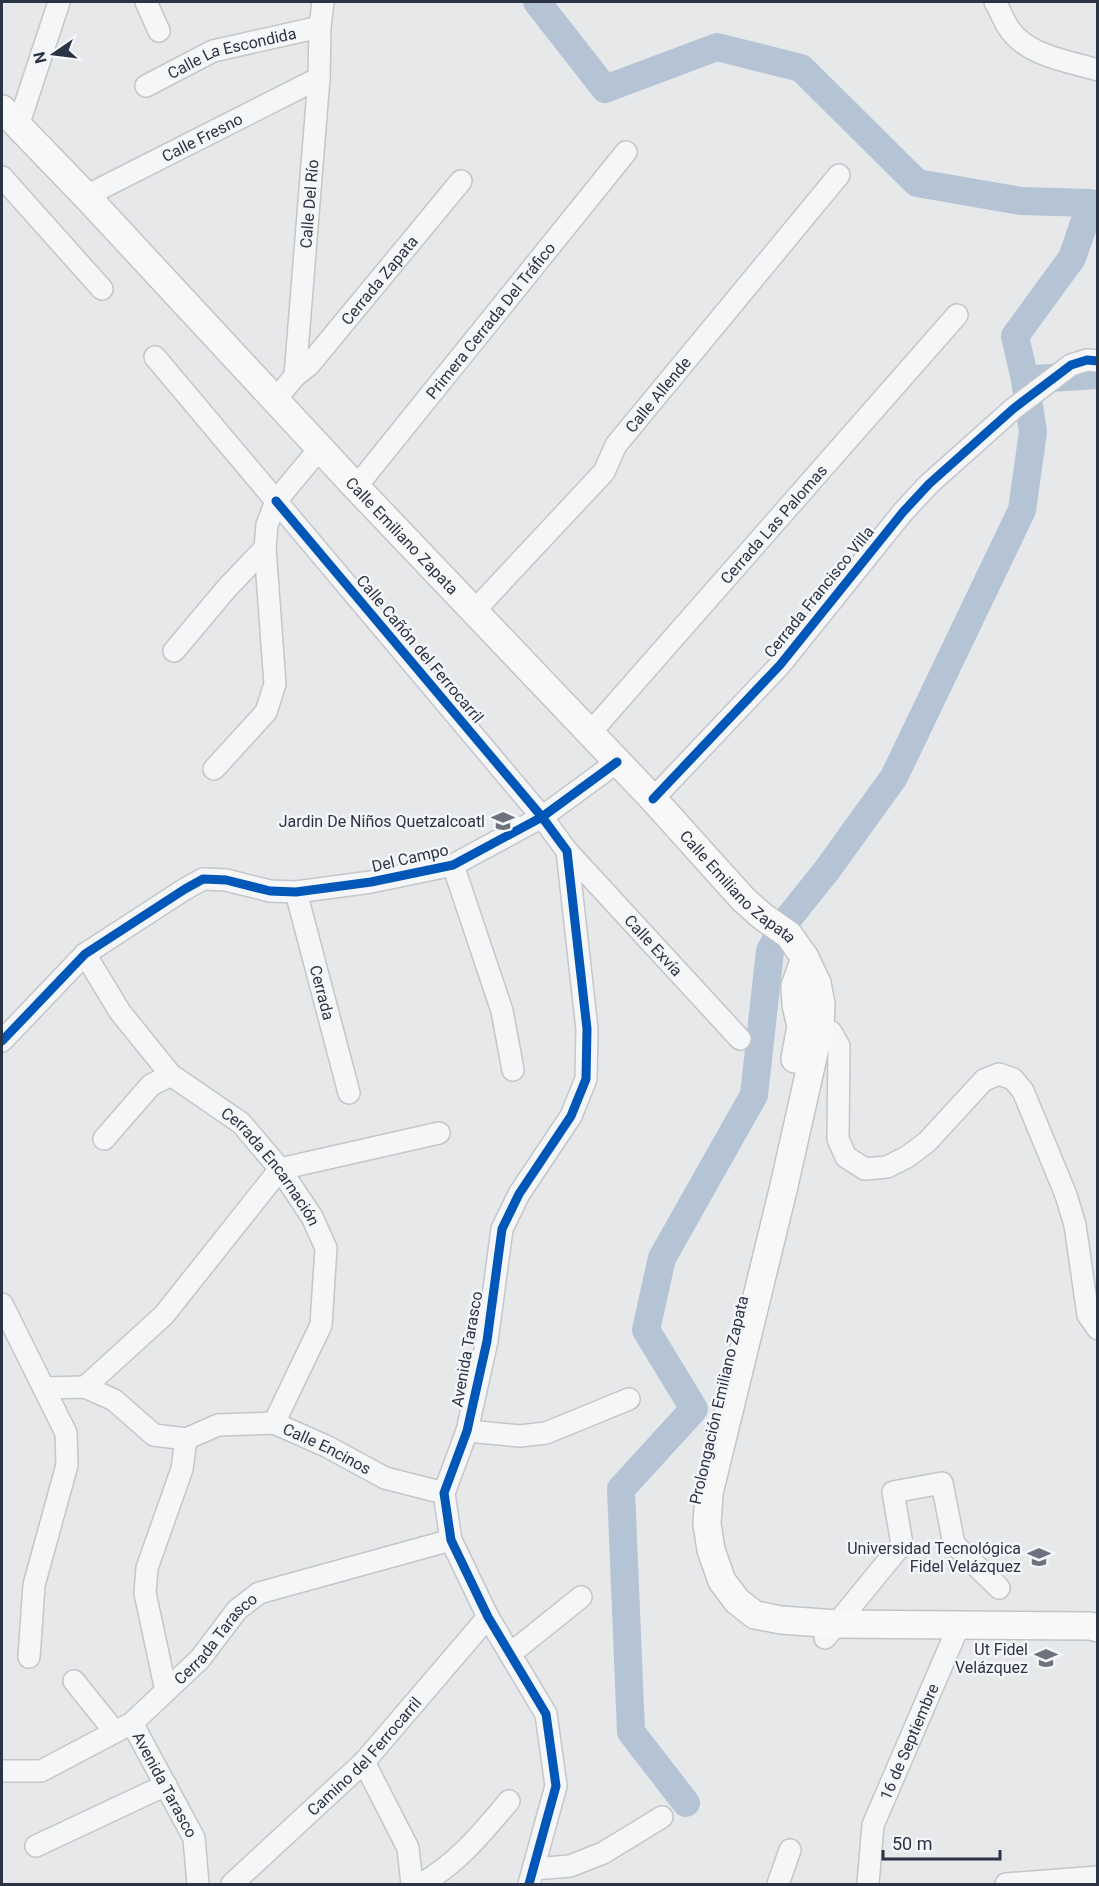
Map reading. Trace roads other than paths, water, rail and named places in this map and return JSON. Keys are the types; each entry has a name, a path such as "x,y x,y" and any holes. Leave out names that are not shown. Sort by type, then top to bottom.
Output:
{"main road":[{"name":"Calle Emiliano Zapata","path":"10,118 653,799 743,899 789,935 805,958 795,986 796,1005 811,1026"},
{"name":"Prolongación Emiliano Zapata","path":"811,1026 768,1188 695,1493 692,1525 697,1552 710,1588 728,1611 749,1627 782,1635 831,1631 1090,1626 1098,1628"},
{"name":"Prolongación Emiliano Zapata","path":"958,1630 1087,1637 1098,1641"}],"street":[{"path":"10,118 60,2"},
{"path":"146,2 159,31"},
{"name":"Calle Del Río","path":"295,375 320,78 320,27 323,2"},
{"path":"995,2 1009,29 1020,41 1031,48 1098,70"},
{"name":"Calle La Escondida","path":"146,87 213,51 320,27"},
{"name":"Calle Fresno","path":"86,196 320,78"},
{"name":"Primera Cerrada Del Tráfico","path":"356,487 626,152"},
{"name":"Calle Allende","path":"475,610 604,472 616,445 839,175"},
{"path":"2,177 102,289"},
{"name":"Cerrada Zapata","path":"295,375 309,365 461,181"},
{"name":"Cerrada Las Palomas","path":"590,733 957,315"},
{"name":"Calle Cañón del Ferrocarril","path":"155,357 542,817"},
{"name":"Cerrada Francisco Villa","path":"653,799 786,658 903,512 929,484 1013,409 1071,365 1087,360 1098,361"},
{"path":"275,400 295,375"},
{"path":"214,769 266,712 275,684 265,548 267,525 276,501 320,448"},
{"path":"174,651 227,588 265,548"},
{"name":"Del Campo","path":"2,1041 85,954 203,879 226,880 270,891 296,892 371,882 453,865 542,817 617,762"},
{"path":"542,817 567,851"},
{"name":"Calle Exvía","path":"567,851 740,1039"},
{"name":"Avenida Tarasco","path":"531,1876 556,1786 546,1714 488,1617 451,1540 444,1493 467,1431 487,1341 502,1229 519,1194 571,1116 585,1079 586,1029 567,851"},
{"path":"453,865 502,1011 513,1070"},
{"name":"Cerrada","path":"296,892 349,1093"},
{"name":"Cerrada Encarnación","path":"85,954 120,1012 171,1075 241,1123 280,1169 312,1216 326,1248 321,1325 274,1423"},
{"path":"811,1026 831,1032 839,1046 838,1139 846,1157 865,1169 887,1167 927,1143 984,1080 999,1074 1013,1079 1023,1091 1056,1168 1075,1225 1089,1256 1088,1315 1098,1329"},
{"path":"104,1138 151,1086 171,1075"},
{"path":"85,1387 164,1316 280,1169 439,1133"},
{"path":"2,1304 66,1433 68,1465 34,1585 29,1657"},
{"path":"45,1388 85,1387 114,1400 154,1435 186,1439 182,1469 147,1568 145,1593 166,1691"},
{"path":"467,1431 520,1436 546,1433 629,1399"},
{"name":"Calle Encinos","path":"186,1439 218,1425 274,1423 328,1447 385,1478 444,1493"},
{"path":"831,1631 902,1544 893,1492 942,1483 954,1544 999,1588"},
{"name":"Cerrada Tarasco","path":"2,1771 41,1771 124,1728 200,1659 237,1610 259,1593 451,1540"},
{"path":"510,1654 581,1597"},
{"name":"Camino del Ferrocarril","path":"232,1884 364,1762 488,1617"},
{"name":"16 de Septiembre","path":"868,1884 873,1825 958,1630"},
{"name":"Avenida Tarasco","path":"74,1680 124,1728 166,1785 194,1838 198,1884"},
{"path":"364,1762 408,1848 412,1884"},
{"path":"36,1846 166,1785"},
{"path":"421,1884 438,1875 472,1845 509,1801"},
{"path":"531,1876 570,1866 603,1853 662,1817"},
{"path":"778,1884 790,1850"},
{"path":"1006,1884 1098,1877"}],"waterway":[{"path":"537,2 605,89 717,47 801,68 917,183 1021,201 1091,203 1072,258 1015,336 1033,432 1022,510 894,777 827,870 787,920 770,951 754,1095 662,1258 646,1330 694,1409 621,1489 631,1732 686,1803"},
{"path":"1034,379 1098,375"}],"place":[{"name":"Jardin De Niños Quetzalcoatl","path":"503,821"},
{"name":"Universidad Tecnológica Fidel Velázquez","path":"1039,1557"},
{"name":"Ut Fidel Velázquez","path":"1046,1658"}]}
